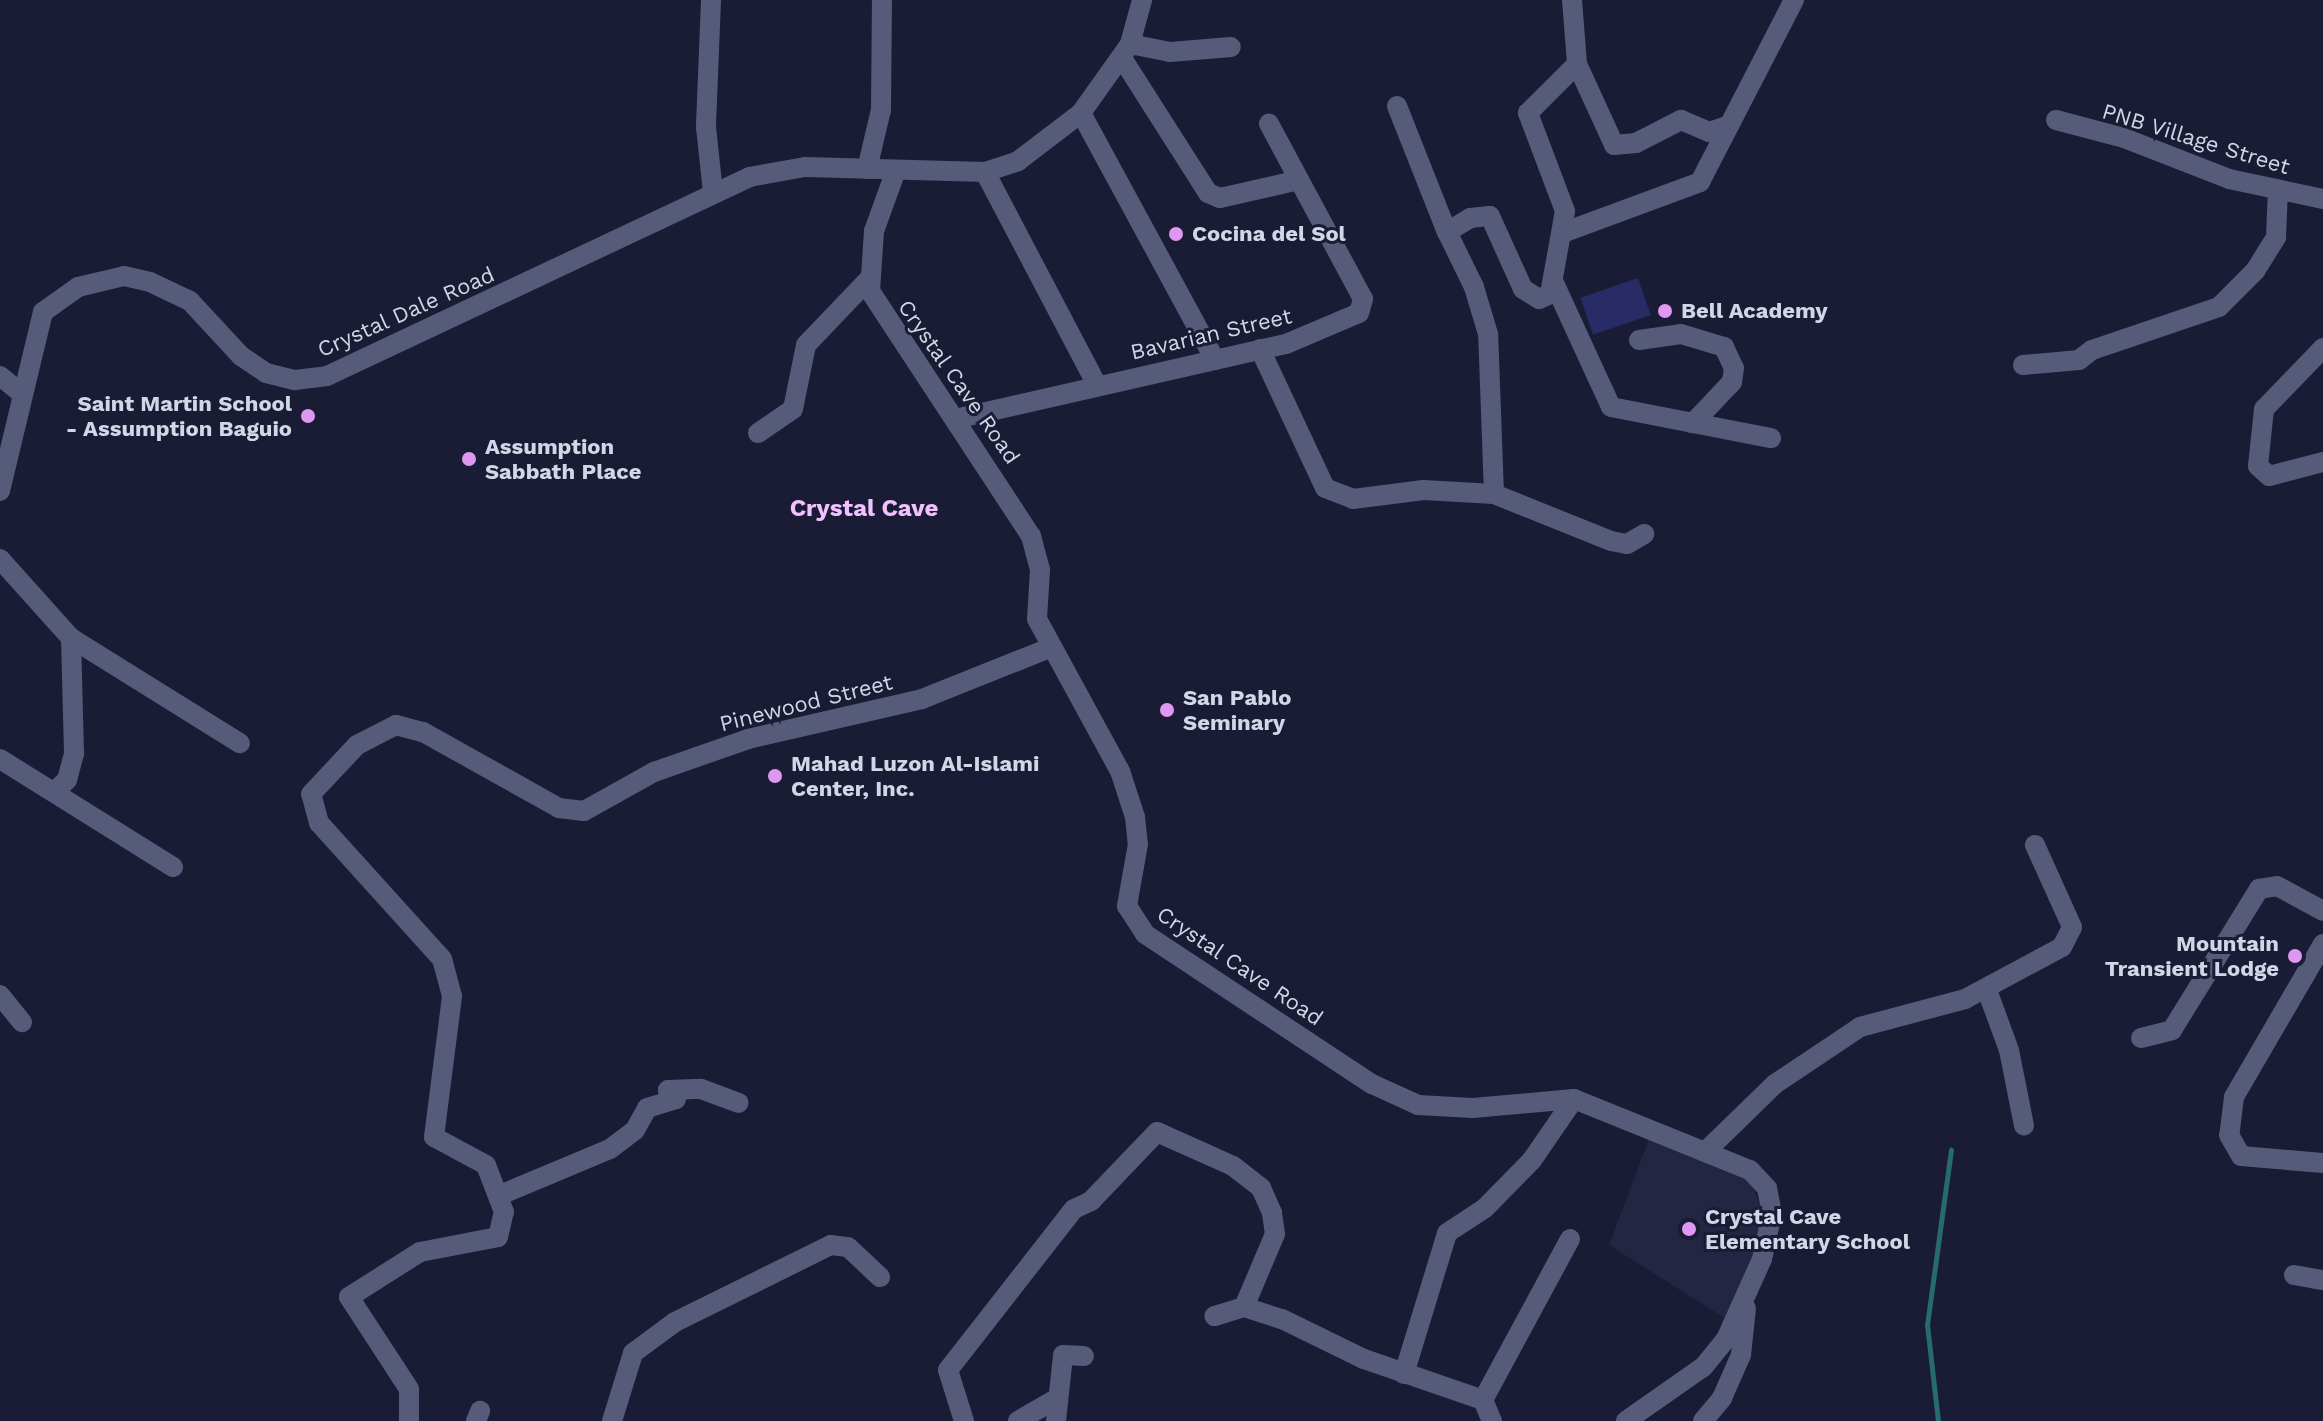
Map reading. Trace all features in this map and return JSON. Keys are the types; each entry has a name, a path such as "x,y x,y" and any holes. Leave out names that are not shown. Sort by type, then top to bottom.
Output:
{"street":[{"path":"711,0 706,127 713,192"},
{"path":"867,169 883,88 882,0"},
{"path":"895,173 985,172 1044,146 1081,113 1126,51 1142,0"},
{"path":"1572,0 1577,64 1614,145 1636,143 1681,120 1713,133 1727,126"},
{"path":"1565,232 1690,190 1707,174 1727,126 1794,0"},
{"path":"1126,51 1170,52 1231,47"},
{"path":"1126,51 1208,193 1220,198 1299,180"},
{"path":"1447,232 1483,213 1490,216 1528,295 1547,297 1554,283 1565,232 1565,211 1528,113 1577,64"},
{"path":"1397,106 1447,232 1474,287 1488,334 1494,494"},
{"path":"1081,113 1215,360"},
{"name":"PNB Village Street","path":"2056,120 2278,190 2323,199"},
{"name":"Bavarian Street","path":"955,419 1096,383 1260,349 1350,321 1363,306 1269,124"},
{"name":"Crystal Dale Road","path":"0,491 21,393 48,304 100,280 124,276 173,292 190,301 241,356 266,373 308,379 384,352 713,192 777,170 867,169 895,173"},
{"path":"985,172 1096,383"},
{"name":"Crystal Cave Road","path":"895,173 874,231 869,279 887,324 955,419 1031,536 1040,570 1037,619 1127,788 1138,844 1127,906 1145,934 1372,1084 1418,1105 1473,1108 1574,1099 1750,1170 1772,1201 1745,1304 1741,1355 1722,1398 1703,1421"},
{"path":"2023,365 2079,360 2092,350 2219,307 2255,271 2276,237 2278,190"},
{"path":"758,433 793,409 806,345 869,279"},
{"path":"1554,283 1611,407 1771,438"},
{"path":"1639,340 1703,336 1716,340 1730,355 1732,382 1693,423"},
{"path":"2323,348 2264,409 2258,466 2269,476 2323,462"},
{"path":"1260,349 1325,488 1353,499 1423,490 1494,494 1622,543 1644,534"},
{"path":"0,376 21,393"},
{"path":"0,559 71,638 240,743"},
{"path":"54,792 67,780 74,753 71,638"},
{"name":"Pinewood Street","path":"500,1195 486,1165 434,1137 452,996 442,959 312,812 311,794 339,762 376,732 408,728 559,808 584,811 641,778 748,739 922,699 1015,667 1052,647"},
{"path":"0,759 173,867"},
{"path":"1705,1152 1775,1084 1860,1027 1987,990 2062,947 2071,935 2068,914 2035,845"},
{"path":"2141,1038 2172,1030 2266,886 2323,911"},
{"path":"2323,944 2234,1097 2229,1135 2241,1156 2323,1163"},
{"path":"1987,990 2009,1050 2024,1126"},
{"path":"0,995 22,1022"},
{"path":"409,1421 409,1389 349,1297 420,1252 498,1237 504,1222 500,1195 610,1149 635,1130 647,1108 676,1099 668,1090 701,1089 739,1103"},
{"path":"1404,1374 1447,1233 1485,1208 1532,1160 1574,1099"},
{"path":"964,1421 948,1370 1074,1209 1091,1201 1157,1132 1233,1166 1267,1199 1275,1234 1244,1307"},
{"path":"1483,1400 1570,1239"},
{"path":"612,1421 633,1353 675,1322 831,1245 848,1247 880,1277"},
{"path":"2294,1275 2323,1280"},
{"path":"1626,1421 1714,1357 1745,1304"},
{"path":"1214,1316 1244,1307 1404,1374 1483,1400 1492,1421"},
{"path":"1056,1421 1063,1355 1084,1356"},
{"path":"1018,1421 1056,1399"}],"shaded area":[{"path":"1638,278 1651,315 1593,335 1580,298"},
{"name":"Crystal Cave Elementary School","path":"1654,1126 1746,1171 1765,1217 1731,1322 1609,1245"}],"waterway":[{"path":"1938,1421 1927,1325 1951,1150"}],"place":[{"name":"Cocina del Sol","path":"1176,234"},
{"name":"Bell Academy","path":"1665,311"},
{"name":"Saint Martin School - Assumption Baguio","path":"308,416"},
{"name":"Assumption Sabbath Place","path":"469,459"},
{"name":"San Pablo Seminary","path":"1167,710"},
{"name":"Mahad Luzon Al-Islami Center, Inc.","path":"775,776"},
{"name":"Mountain Transient Lodge","path":"2295,956"},
{"name":"Crystal Cave Elementary School","path":"1689,1229"}],"district":[{"name":"Crystal Cave","path":"864,509"}]}
